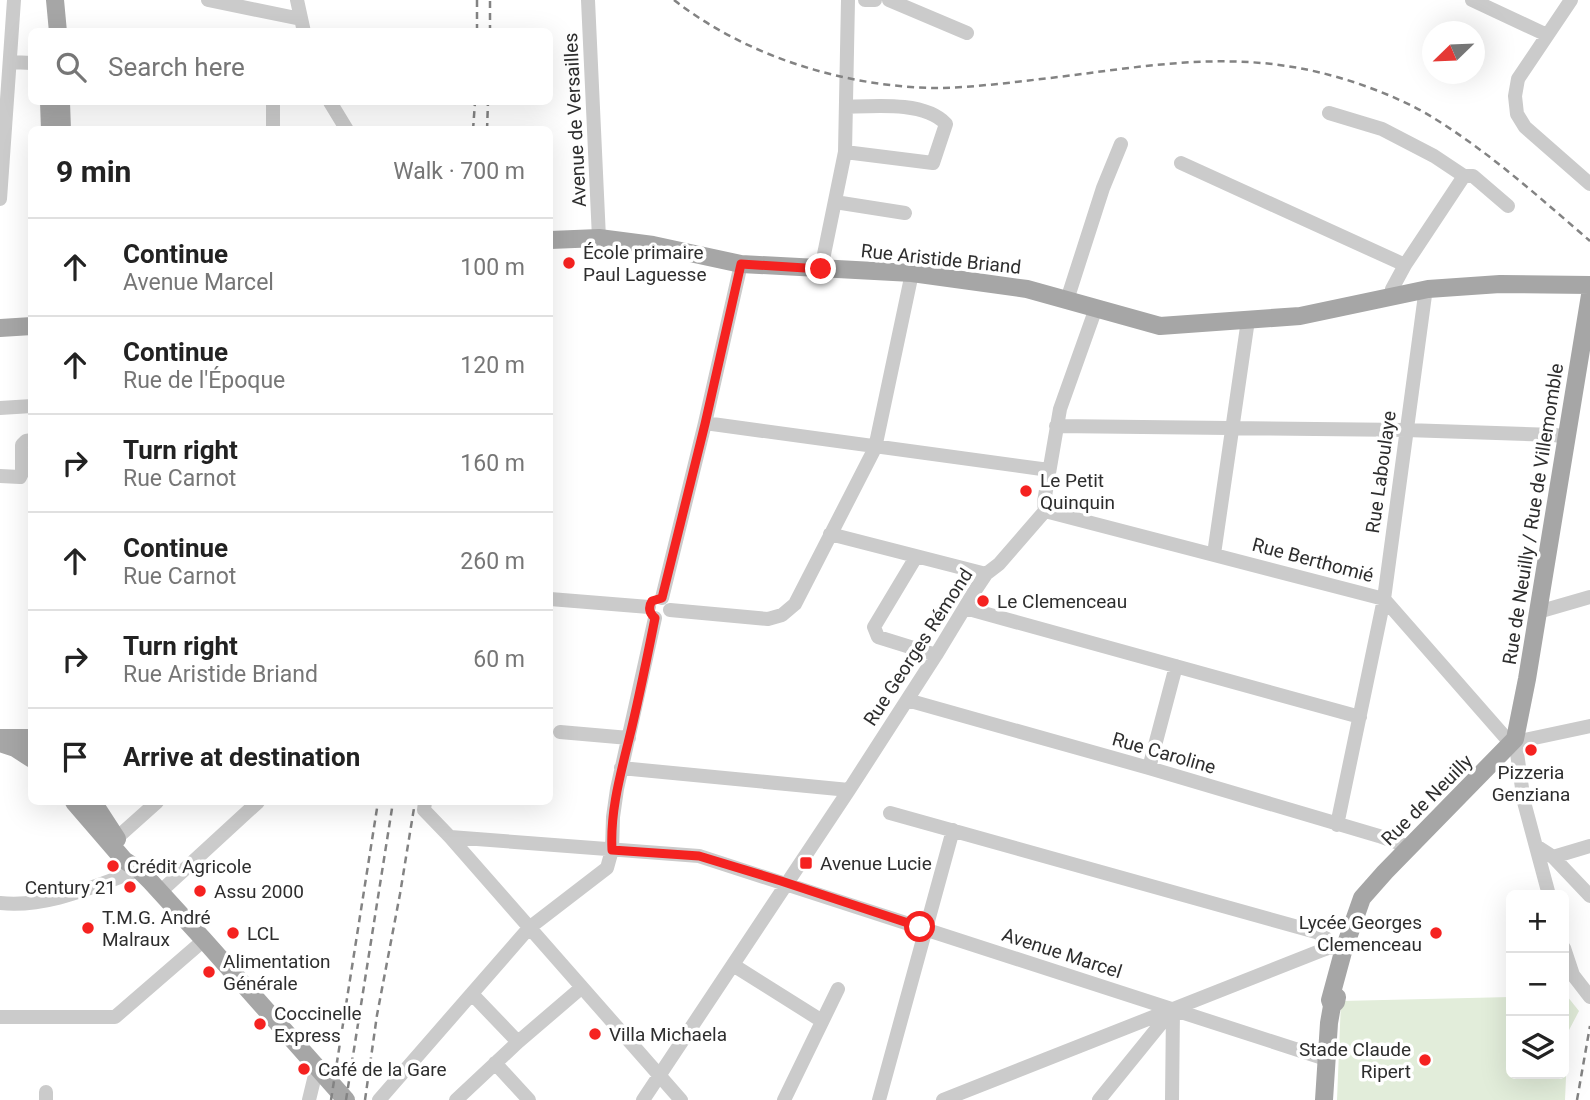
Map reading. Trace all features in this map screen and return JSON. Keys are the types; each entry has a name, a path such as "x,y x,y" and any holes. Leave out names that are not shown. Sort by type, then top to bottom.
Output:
{"main road":[{"path":"45,0 47,28"},
{"path":"55,0 58,28"},
{"path":"49,105 50,126"},
{"path":"61,105 62,126"},
{"name":"Rue Aristide Briand","path":"553,240 599,238 653,245 741,264 912,273 1027,289 1160,326 1300,316 1428,289 1500,284 1590,285"},
{"name":"Rue de Neuilly / Rue de Villemomble","path":"1515,739 1590,295"},
{"path":"0,328 28,326"},
{"name":"Rue de Neuilly","path":"1324,1100 1329,1023 1332,1006 1336,1002 1341,951 1362,898 1515,739"},
{"path":"77,805 130,855 139,870 346,1100"},
{"path":"95,805 113,841"}],"street":[{"path":"0,199 14,0"},
{"path":"210,0 302,25 297,0"},
{"name":"Avenue de Versailles","path":"588,0 599,238"},
{"path":"821,269 845,152 848,0"},
{"path":"865,0 875,0"},
{"path":"889,0 967,33"},
{"path":"1472,0 1547,35"},
{"path":"1570,0 1518,79 1515,96 1517,114 1525,127 1590,184"},
{"path":"10,62 28,63"},
{"path":"273,105 273,126"},
{"path":"332,105 345,126"},
{"path":"845,152 933,163 946,124 941,118 896,105 846,107"},
{"path":"1329,113 1382,129 1434,156 1464,176 1473,176 1508,206"},
{"path":"1068,300 1121,144"},
{"path":"1181,163 1405,265"},
{"path":"1391,296 1405,265 1464,176"},
{"path":"835,202 905,213"},
{"path":"379,1100 529,928 607,868 612,850 613,817 621,768 741,264"},
{"path":"553,599 768,619 782,615 795,604 875,448 912,273"},
{"name":"Rue Laboulaye","path":"1337,825 1384,599 1425,295 1428,289"},
{"path":"1045,511 1044,502 1060,409 1096,308"},
{"path":"1214,554 1248,320"},
{"path":"0,408 28,406"},
{"path":"705,424 1049,470"},
{"path":"1056,426 1406,430 1566,437"},
{"path":"0,476 20,477 22,445 28,441"},
{"name":"Rue Berthomié","path":"1045,511 1384,599 1504,737 1515,739"},
{"name":"Rue Georges Rémond","path":"643,1100 849,790 986,574 999,564 1045,511"},
{"path":"830,534 986,574"},
{"path":"916,557 874,627 878,637 936,656"},
{"path":"1538,612 1590,597"},
{"path":"965,608 1360,717"},
{"path":"1149,768 1176,666"},
{"name":"Rue Caroline","path":"907,700 1149,768 1409,847"},
{"path":"1548,890 1524,802 1515,739 1525,740 1590,726"},
{"path":"560,732 629,738"},
{"path":"621,768 849,790"},
{"path":"113,841 155,805"},
{"path":"160,892 255,805"},
{"path":"424,806 681,1100"},
{"path":"890,813 1316,932 1341,951 1173,1009 943,1100"},
{"path":"879,1100 953,830"},
{"name":"Avenue Marcel","path":"450,837 699,856 1326,1059"},
{"path":"1536,846 1553,857 1590,896"},
{"path":"1553,857 1590,846"},
{"path":"0,903 41,903 139,870"},
{"path":"0,1017 116,1017 204,940"},
{"path":"1566,953 1573,975 1590,997"},
{"path":"733,965 822,1021"},
{"path":"456,1100 518,1042 582,988"},
{"path":"784,1100 838,989"},
{"path":"472,994 518,1042"},
{"path":"1099,1100 1173,1009"},
{"path":"1172,1100 1173,1009"},
{"path":"495,1063 529,1100"},
{"path":"310,1100 317,1067"}],"green space":[{"name":"Stade Claude Ripert","path":"1506,997 1506,1079 1566,1079 1565,1100 1337,1100 1341,1001"},
{"name":"Stade Claude Ripert","path":"1569,998 1579,1011 1569,1030"}],"railway":[{"path":"477,0 477,28"},
{"path":"490,0 490,28"},
{"path":"674,0 733,38 766,53 835,75 906,87 978,86 1205,62 1270,64 1336,77 1403,101 1432,117 1474,145 1590,241"},
{"path":"473,126 475,105"},
{"path":"487,126 488,105"},
{"path":"331,1100 378,805"},
{"path":"346,1100 393,805"},
{"path":"365,1100 377,1015 415,805"},
{"path":"1577,1100 1590,1026"}],"place":[{"name":"École primaire Paul Laguesse","path":"569,263"},
{"name":"Le Petit Quinquin","path":"1026,491"},
{"name":"Le Clemenceau","path":"983,601"},
{"name":"Pizzeria Genziana","path":"1531,750"},
{"name":"Avenue Lucie","path":"806,863"},
{"name":"Crédit Agricole","path":"113,866"},
{"name":"Century 21","path":"130,887"},
{"name":"Assu 2000","path":"200,891"},
{"name":"T.M.G. André Malraux","path":"88,928"},
{"name":"LCL","path":"233,933"},
{"name":"Lycée Georges Clemenceau","path":"1436,933"},
{"name":"Alimentation Générale","path":"209,972"},
{"name":"Coccinelle Express","path":"260,1024"},
{"name":"Villa Michaela","path":"595,1034"},
{"name":"Stade Claude Ripert","path":"1425,1060"},
{"name":"Café de la Gare","path":"304,1069"}],"route":[{"path":"821,269 741,264 662,598 652,601 649,607 655,618 617,789 612,850 699,856 920,927"}]}
